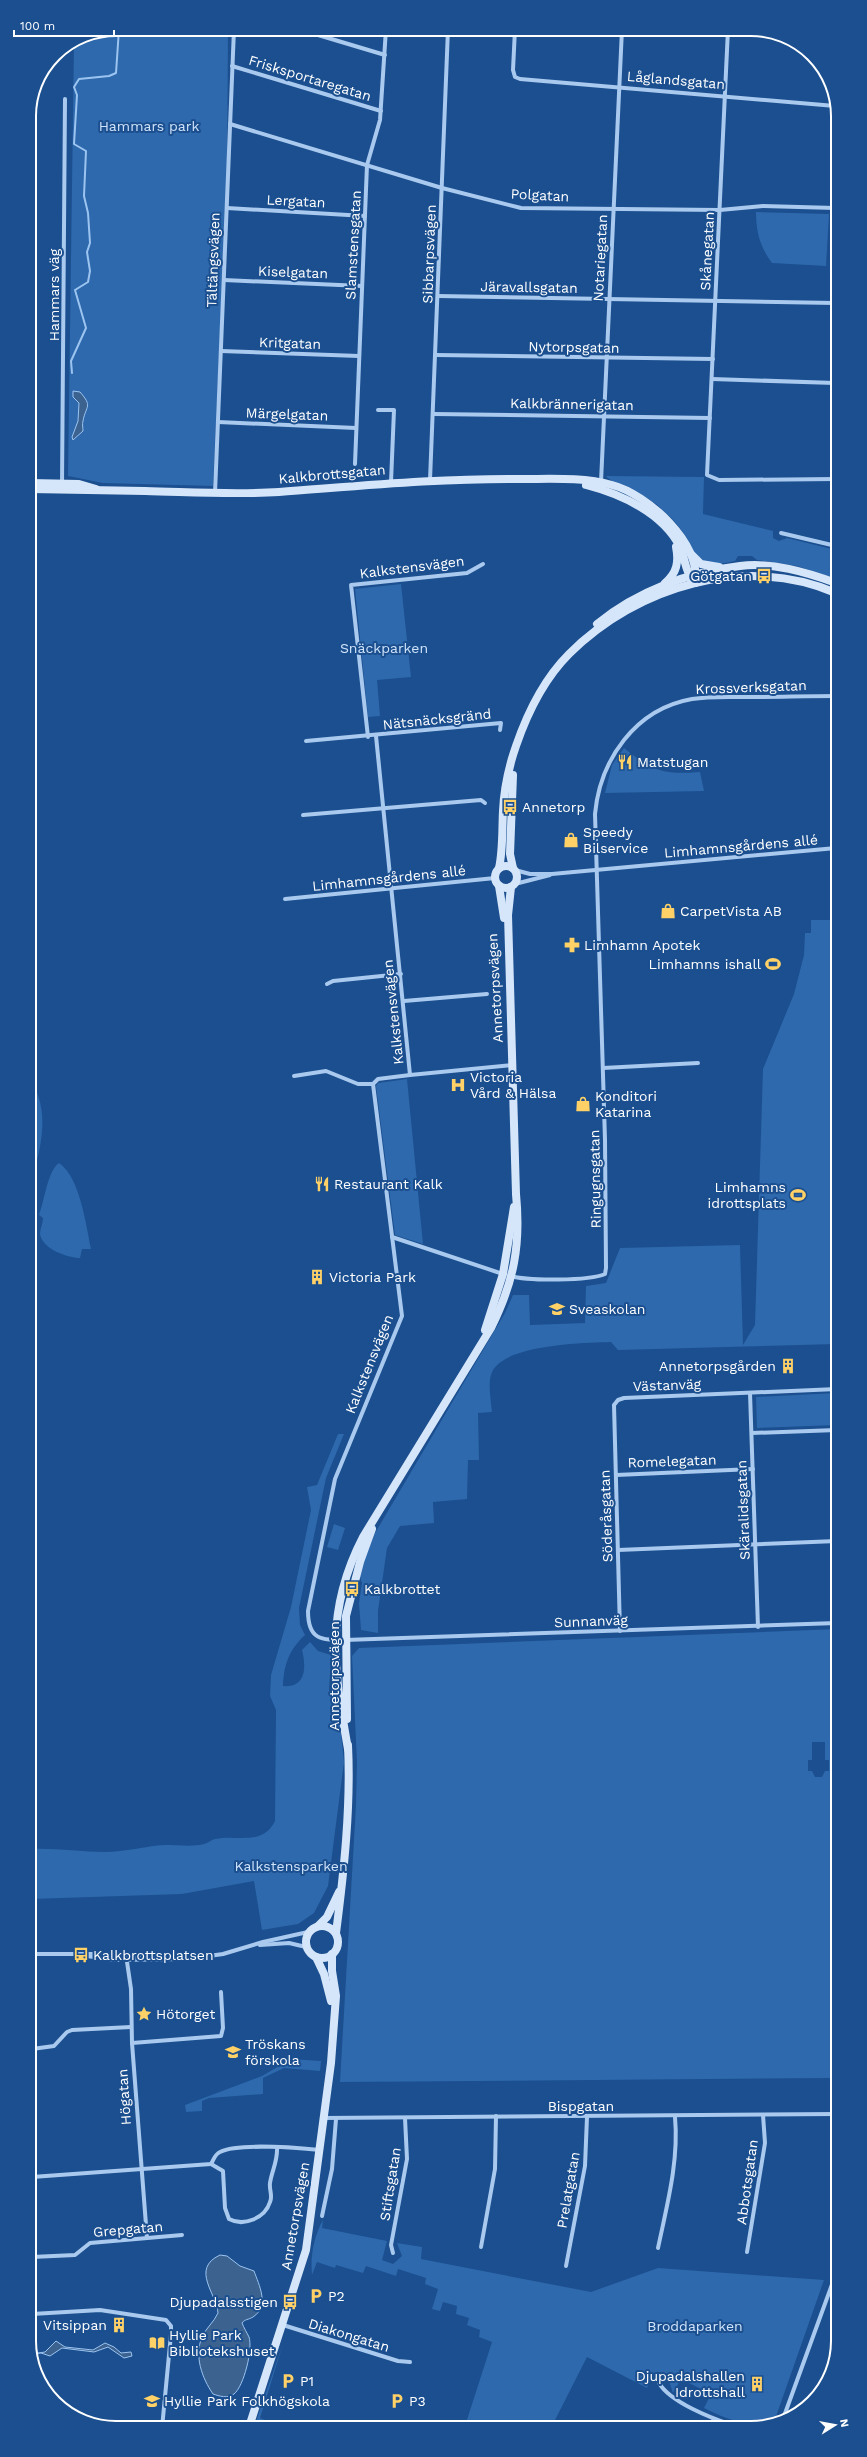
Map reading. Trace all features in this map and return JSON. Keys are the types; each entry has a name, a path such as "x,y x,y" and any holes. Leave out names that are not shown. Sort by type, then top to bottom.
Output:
{"main road":[{"name":"Kalkbrottsgatan","path":"36,489 86,485 100,490 215,493 278,492 430,480 566,479 626,490 646,501 670,523 685,545 694,578"},
{"name":"Kalkbrottsgatan","path":"36,484 62,487"},
{"name":"Kalkbrottsgatan","path":"600,485 632,502 666,527 681,548 694,578"},
{"path":"658,588 672,577 678,564 676,548 666,527"},
{"path":"685,545 701,564 709,567 740,566 781,568 831,582"},
{"path":"568,655 587,632 630,600 658,588 740,566"},
{"path":"694,578 730,576 793,578 831,591"},
{"name":"Annetorpsvägen","path":"515,1089 512,1065 503,906 497,882 506,783 516,745 538,697 568,655 620,614 694,578"},
{"name":"Annetorpsvägen","path":"348,1749 337,1687 335,1640 341,1588 350,1562 379,1511 474,1356 504,1301 513,1276 519,1220 516,1194 515,1089 508,915 513,886 517,876 510,854 512,784 518,750 526,722"},
{"path":"499,868 507,866 514,869"},
{"path":"497,882 505,888 513,886"},
{"name":"Annetorpsvägen","path":"474,1356 491,1313 503,1274 516,1194"},
{"name":"Annetorpsvägen","path":"336,1933 343,1884 348,1803 346,1616 352,1589 379,1511"},
{"name":"Annetorpsvägen","path":"318,1926 327,1917 343,1884"},
{"path":"318,1926 328,1926 336,1933 338,1944 332,1954 326,1957 316,1957 306,1947 308,1932 318,1926"},
{"name":"Annetorpsvägen","path":"251,2421 306,2250 324,2118 334,2026 336,1996 332,1971 332,1954"},
{"name":"Annetorpsvägen","path":"316,1957 329,1988 334,2026"}],"street":[{"name":"Tältängsvägen","path":"215,493 234,36"},
{"path":"321,36 385,55"},
{"name":"Slamstensgatan","path":"355,464 368,165 377,133 381,111 386,36"},
{"name":"Sibbarpsvägen","path":"430,480 434,414 448,36"},
{"name":"Låglandsgatan","path":"515,36 513,70 516,77 520,79 619,86 830,106"},
{"name":"Notariegatan","path":"600,485 622,36"},
{"name":"Skånegatan","path":"728,36 707,475 719,480 831,479"},
{"name":"Frisksportaregatan","path":"232,66 381,111"},
{"name":"Hammars väg","path":"62,487 65,99"},
{"name":"Polgatan","path":"230,124 442,188 521,208 720,210 763,206 831,208"},
{"name":"Lergatan","path":"227,208 365,216"},
{"name":"Kiselgatan","path":"224,280 362,286"},
{"name":"Järavallsgatan","path":"438,296 715,302 831,302"},
{"name":"Kritgatan","path":"221,351 359,356"},
{"name":"Nytorpsgatan","path":"436,355 607,359 713,359"},
{"path":"712,379 831,383"},
{"path":"378,410 394,410 391,482"},
{"name":"Kalkbrännerigatan","path":"434,414 604,415 710,418"},
{"name":"Märgelgatan","path":"218,422 356,428"},
{"path":"781,533 831,545"},
{"name":"Kalkstensvägen","path":"368,737 351,585 467,573 483,564"},
{"name":"Krossverksgatan","path":"596,870 595,814 602,778 622,741 644,720 666,708 692,699 831,696"},
{"name":"Nätsnäcksgränd","path":"306,742 501,723 500,730"},
{"name":"Kalkstensvägen","path":"346,1640 323,1640 313,1634 310,1627 308,1611 335,1479 402,1316 373,1084 378,1079 410,1075 404,1002 376,736"},
{"path":"303,815 481,800 485,803"},
{"name":"Limhamnsgårdens allé","path":"514,869 526,873 552,874 831,848"},
{"name":"Ringugnsgatan","path":"513,1276 533,1279 584,1277 605,1274 608,1259 596,870"},
{"name":"Limhamnsgårdens allé","path":"513,886 552,874"},
{"name":"Limhamnsgårdens allé","path":"285,899 392,888 497,882"},
{"path":"327,984 333,981 401,974"},
{"path":"404,1002 487,994"},
{"path":"603,1068 698,1063"},
{"path":"410,1075 512,1065"},
{"path":"294,1076 326,1071 358,1084 373,1084"},
{"path":"392,1237 513,1276"},
{"name":"Västanväg","path":"618,1400 624,1398 831,1389"},
{"name":"Skäralidsgatan","path":"750,1393 758,1627"},
{"name":"Söderåsgatan","path":"618,1400 614,1405 620,1631"},
{"path":"752,1433 831,1430"},
{"name":"Romelegatan","path":"616,1475 753,1469"},
{"path":"618,1550 831,1541"},
{"name":"Sunnanväg","path":"346,1640 831,1623"},
{"path":"36,1954 162,1960 223,1954 308,1932"},
{"path":"254,1945 289,1943 306,1947"},
{"name":"Högatan","path":"126,1958 131,1989 132,2043 147,2238"},
{"path":"132,2043 221,2036 223,2028 221,1992"},
{"path":"36,2048 54,2046 67,2032 72,2030 131,2027"},
{"name":"Bispgatan","path":"324,2118 496,2116 675,2117 831,2114"},
{"name":"Abbotsgatan","path":"747,2252 765,2143 763,2115"},
{"path":"481,2247 495,2169 496,2116"},
{"name":"Prelatgatan","path":"566,2266 585,2166 587,2117"},
{"path":"658,2248 674,2168 676,2146 675,2117"},
{"name":"Stiftsgatan","path":"392,2253 391,2245 407,2159 405,2118"},
{"name":"Annetorpsvägen","path":"322,2216 332,2169 336,2119"},
{"path":"211,2164 216,2154 222,2151 277,2146 320,2150"},
{"path":"36,2177 211,2164 221,2168 223,2171 227,2216 235,2221 254,2220 259,2217 270,2202 270,2183 276,2166 277,2146"},
{"name":"Grepgatan","path":"36,2257 75,2254 90,2243 182,2235"},
{"path":"785,2413 831,2287"},
{"path":"36,2314 100,2310 166,2320 170,2326 171,2334 163,2421"},
{"name":"Diakongatan","path":"283,2325 398,2361 410,2362"},
{"path":"659,2383 671,2396 720,2421"}],"green space":[{"name":"Hammars park","path":"110,36 228,36 227,179 213,486 103,483 68,476 74,47 90,40"},
{"path":"756,212 829,214 826,266 772,263 764,251 760,239"},
{"path":"606,476 704,477 703,514 773,531 773,538 779,541 787,538 831,549 831,577 797,566 757,560 752,556 738,556 735,561 722,563 714,564 706,562 696,555 678,525 656,504"},
{"name":"Snäckparken","path":"401,584 411,677 377,680 380,716 368,717 355,589"},
{"path":"624,748 643,762 659,770 677,773 700,772 704,791 605,793 612,765"},
{"path":"811,920 831,920 831,1344 618,1350 611,1342 599,1342 544,1347 509,1357 497,1365 491,1375 490,1388 492,1412 478,1413 479,1460 468,1460 467,1499 433,1502 434,1523 400,1526 387,1548 378,1611 378,1633 361,1630 359,1603 362,1583 359,1574 375,1533 505,1313 513,1295 529,1295 530,1325 585,1323 586,1286 606,1283 620,1248 740,1245 743,1345 755,1325 763,1069 794,994 804,955 805,933 811,933"},
{"path":"407,1079 423,1244 395,1235 376,1086 378,1083"},
{"path":"36,1091 42,1117 41,1143 36,1163"},
{"path":"59,1163 72,1179 81,1202 84,1215 91,1249 82,1249 80,1258 75,1258 56,1252 45,1244 40,1234 43,1218 39,1215 49,1179 55,1167"},
{"path":"831,1393 831,1425 757,1428 756,1397"},
{"name":"Kalkstensparken","path":"338,1434 344,1434 326,1478 299,1608 300,1625 305,1635 295,1646 288,1658 283,1686 291,1686 301,1680 304,1669 302,1650 310,1642 318,1651 331,1655 329,1691 333,1690 338,1705 344,1762 328,1886 314,1913 298,1924 262,1930 254,1881 182,1894 36,1899 36,1849 105,1852 165,1845 191,1846 205,1844 215,1839 256,1837 270,1829 275,1821 276,1710 270,1696 271,1675 291,1607 311,1510 307,1487 317,1485"},
{"path":"334,1524 345,1528 338,1550 327,1547"},
{"path":"831,1629 831,2078 340,2082 356,1805 357,1762 352,1656 359,1648","holes":["812,1742 825,1742 825,1760 829,1760 829,1771 825,1771 822,1777 815,1777 812,1771 808,1771 808,1760 812,1760"]},
{"path":"291,2059 321,2061 320,2071 284,2068 263,2078 263,2094 209,2098 202,2101 202,2111 186,2112 185,2105 262,2076"},
{"name":"Broddaparken","path":"323,2220 322,2228 387,2241 382,2260 393,2264 402,2256 397,2243 422,2247 421,2259 591,2292 658,2268 824,2280 776,2417 762,2420 737,2421 704,2408 711,2394 681,2379 673,2393 667,2375 658,2372 651,2378 647,2388 587,2357 555,2421 467,2421 492,2342 479,2337 480,2330 467,2325 469,2318 456,2314 457,2306 443,2302 440,2311 432,2309 438,2289 425,2284 426,2278 398,2269 396,2276 366,2266 363,2273 336,2265 335,2268 317,2262 312,2275 313,2246"},
{"path":"283,2344 260,2418 268,2421 256,2421"}],"shaded area":[{"path":"73,391 80,392 88,406 84,416 83,431 73,440 72,437 78,421 79,403 73,397"},
{"path":"220,2255 227,2256 240,2266 254,2271 262,2295 261,2307 258,2312 253,2317 242,2323 249,2337 250,2343 249,2358 244,2376 238,2390 232,2396 226,2397 213,2394 200,2367 199,2359 202,2337 218,2313 217,2306 207,2282 207,2267 211,2261"},
{"path":"56,2341 65,2347 93,2350 105,2343 114,2347 121,2353 131,2352 132,2356 124,2358 108,2347 94,2352 62,2348 50,2356 37,2353 45,2352"}],"waterway":[{"path":"72,373 71,361 86,328 75,290 88,282 90,271 87,252 90,243 88,213 84,196 86,151 74,144 77,95 74,87 79,79 109,76 116,73 119,36"}],"place":[{"name":"Götgatan","path":"764,576"},
{"name":"Matstugan","path":"625,762"},
{"name":"Annetorp","path":"510,807"},
{"name":"Speedy Bilservice","path":"571,840"},
{"name":"CarpetVista AB","path":"668,911"},
{"name":"Limhamn Apotek","path":"572,945"},
{"name":"Limhamns ishall","path":"773,964"},
{"name":"Victoria Vård & Hälsa","path":"458,1085"},
{"name":"Konditori Katarina","path":"583,1104"},
{"name":"Restaurant Kalk","path":"322,1184"},
{"name":"Limhamns idrottsplats","path":"798,1195"},
{"name":"Victoria Park","path":"317,1277"},
{"name":"Sveaskolan","path":"557,1309"},
{"name":"Annetorpsgården","path":"788,1366"},
{"name":"Kalkbrottet","path":"352,1589"},
{"name":"Kalkbrottsplatsen","path":"81,1955"},
{"name":"Hötorget","path":"144,2014"},
{"name":"Tröskans förskola","path":"233,2052"},
{"name":"P2","path":"316,2296"},
{"name":"Djupadalsstigen","path":"290,2302"},
{"name":"Vitsippan","path":"119,2325"},
{"name":"Hyllie Park Bibliotekshuset","path":"157,2343"},
{"name":"P1","path":"288,2381"},
{"name":"Djupadalshallen Idrottshall","path":"757,2384"},
{"name":"Hyllie Park Folkhögskola","path":"152,2401"},
{"name":"P3","path":"397,2401"}]}
